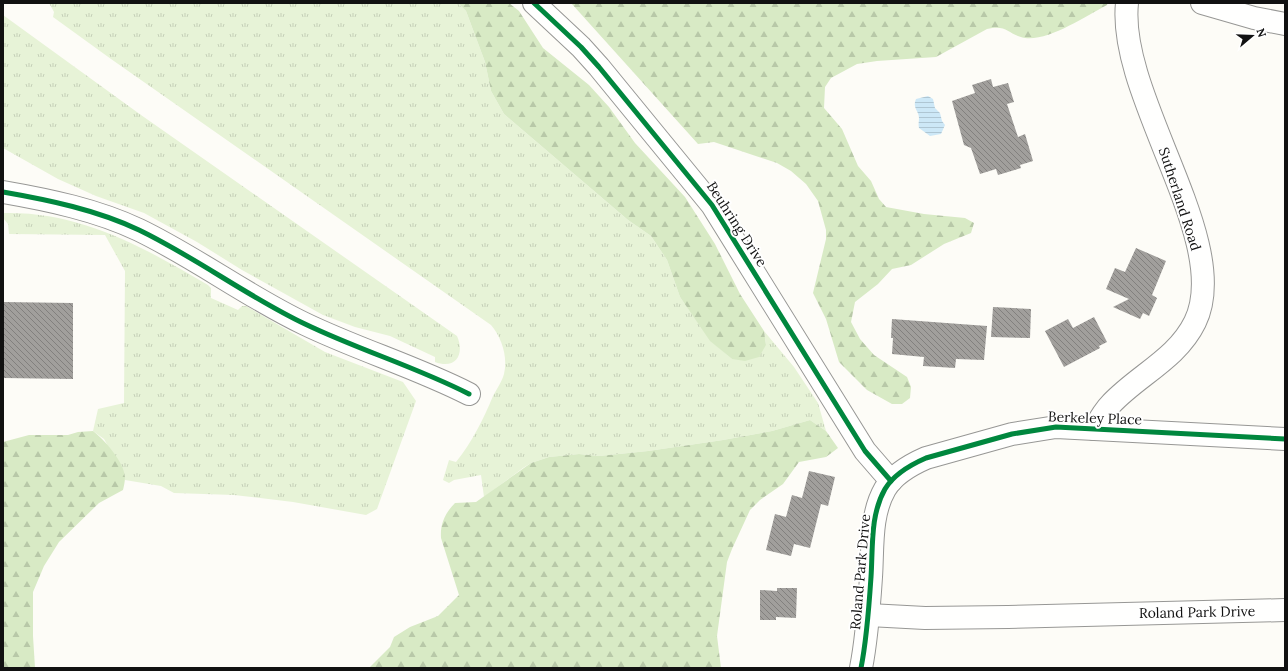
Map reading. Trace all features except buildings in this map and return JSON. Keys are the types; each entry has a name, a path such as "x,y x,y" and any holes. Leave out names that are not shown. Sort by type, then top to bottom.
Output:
{"street":[{"name":"Beuhring Drive","path":"534,3 595,62 694,181 730,234 865,452 891,481"},
{"name":"Sutherland Road","path":"1094,429 1111,404 1176,349 1188,336 1196,320 1201,303 1202,284 1197,244 1136,70 1128,33 1128,3"},
{"path":"1202,3 1254,18 1285,24"},
{"path":"3,192 82,209 139,230 306,325 377,355 436,377 469,394"},
{"name":"Berkeley Place","path":"891,481 903,470 926,458 1012,434 1056,427 1285,439"},
{"name":"Roland Park Drive","path":"861,668 869,615 875,519 880,500 891,481"},
{"name":"Roland Park Drive","path":"869,615 924,618 1285,610"}],"green space":[{"path":"49,3 458,3 466,11 485,62 491,91 504,114 628,220 651,236 667,260 680,297 711,341 732,359 766,345 764,331 794,367 818,403 826,431 810,420 772,431 648,451 599,456 579,454 549,457 531,463 484,497 481,475 454,480 449,483 443,480 449,460 456,462 467,447 504,374 505,354 501,342 491,325 53,17 54,12"},
{"path":"458,3 509,3 519,11 543,48 589,85 609,107 635,143 685,197 715,244 740,294 764,331 766,345 759,357 745,361 732,359 710,341 680,297 667,260 651,236 628,220 504,114 491,91 485,62 466,11"},
{"path":"571,3 1108,3 1077,22 1045,36 1025,38 1019,37 1004,29 987,29 936,57 877,61 857,64 831,78 825,87 824,108 842,129 858,166 871,181 879,199 886,207 924,214 965,218 974,223 971,233 944,244 911,265 892,269 878,284 855,302 851,322 860,339 874,355 907,377 911,387 910,398 902,404 892,404 867,390 839,362 826,319 813,293 826,239 826,230 818,201 806,184 791,171 777,163 714,142 698,144"},
{"path":"3,15 141,115 457,336 460,349 457,359 448,364 435,362 435,357 390,336 355,327 323,315 144,213 96,196 58,179 3,148"},
{"path":"3,213 32,214 59,218 110,234 160,257 208,285 211,288 211,298 238,310 242,306 246,306 325,352 403,382 416,401 377,509 366,515 293,502 234,495 174,493 161,486 125,480 125,476 104,439 93,431 98,409 124,403 125,271 105,235 9,234 8,224 3,218"},
{"path":"810,420 826,431 838,448 826,457 799,462 783,484 760,500 750,510 727,562 717,636 721,668 369,668 390,647 394,637 410,627 438,616 459,595 441,538 441,528 444,519 448,511 455,503 476,502 531,463 549,457 579,454 599,456 648,451 772,431"},
{"path":"93,431 108,445 121,465 125,477 123,490 99,503 59,542 44,566 33,592 35,668 3,668 3,442 29,435 68,435 78,432"}],"water":[{"path":"928,96 933,99 935,108 940,113 942,121 945,125 941,134 930,136 919,128 919,116 915,107 915,102 916,99"}],"cycle path":[{"path":"534,3 581,47 599,67 712,205 865,451 891,481"},
{"path":"3,192 72,206 123,223 160,241 263,302 305,324 429,375 469,394"},
{"path":"861,668 868,622 873,532 877,510 885,489 893,479 903,470 914,464 926,458 1012,434 1056,427 1285,439"}]}
